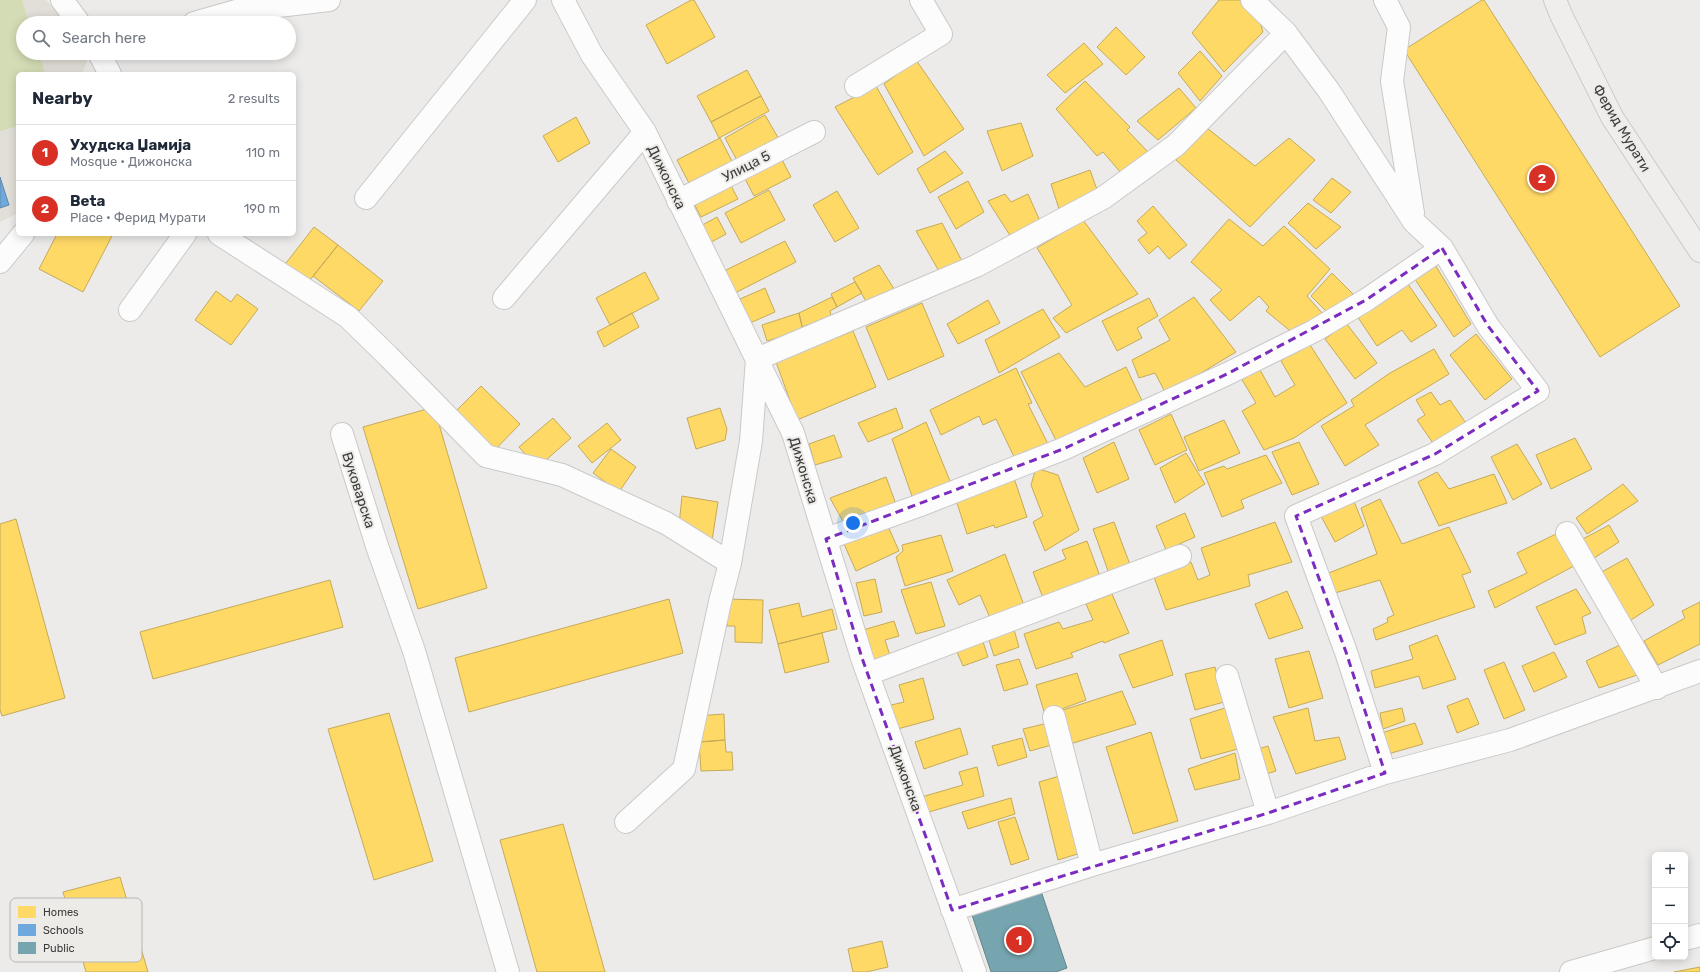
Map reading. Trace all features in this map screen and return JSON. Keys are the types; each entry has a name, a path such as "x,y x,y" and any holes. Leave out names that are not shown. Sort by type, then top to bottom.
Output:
{"street":[{"path":"62,0 73,16"},
{"path":"218,16 236,11 329,0"},
{"path":"366,198 525,0"},
{"name":"Дижонска","path":"563,0 592,55 645,132 678,201 758,359 793,433 868,674 975,972"},
{"path":"856,86 941,34 921,0"},
{"path":"1252,0 1286,33 1328,91 1414,222 1442,248 1488,326 1538,391 1435,454 1296,516 1346,652 1385,773"},
{"path":"1385,0 1399,27 1392,81 1414,222"},
{"name":"Ферид Мурати","path":"1555,0 1612,118 1700,251"},
{"path":"626,822 684,769 720,602 730,563 751,441 758,359 976,266 1103,198 1176,145 1286,33"},
{"path":"103,60 109,72"},
{"path":"504,298 645,132"},
{"name":"Улица 5","path":"678,201 814,132"},
{"path":"0,262 21,236"},
{"path":"130,310 184,236"},
{"path":"221,236 348,317 486,456 562,475 666,523 730,563"},
{"path":"826,539 918,506 1063,449 1227,374 1314,331 1442,248"},
{"name":"Вуковарска","path":"342,434 377,546 414,651 508,972"},
{"path":"1567,534 1657,688"},
{"path":"868,674 1180,556"},
{"path":"952,910 1092,864 1268,813 1385,773 1510,740 1657,688 1700,671"},
{"path":"1227,676 1268,813"},
{"path":"1054,717 1092,864"},
{"path":"1688,938 1700,935"},
{"path":"1571,972 1652,949"}],"highlighted area":[{"path":"1442,248 1488,326 1538,391 1435,454 1296,516 1346,652 1385,773 1268,813 952,910 862,658 826,539 1063,449 1227,374 1366,300"}],"shaded area":[{"path":"0,0 46,0 60,16 16,16 16,60 87,60 83,72 16,72 16,214 0,222"}],"green space":[{"path":"0,0 22,0 27,16 16,16 16,60 41,60 44,72 16,72 16,127 0,131"}],"building: Homes":[{"path":"691,0 694,0 715,37 667,64 646,25"},
{"path":"1219,0 1241,0 1259,19 1263,32 1224,72 1192,33"},
{"path":"1484,0 1680,306 1600,357 1404,50"},
{"path":"1116,27 1145,57 1126,75 1097,47"},
{"path":"1084,43 1103,64 1065,93 1047,75"},
{"path":"1200,51 1222,76 1200,101 1178,73"},
{"path":"916,60 964,129 924,156 884,84"},
{"path":"747,70 761,96 711,122 697,96"},
{"path":"1085,81 1130,127 1127,130 1148,152 1122,174 1103,152 1097,156 1056,109"},
{"path":"876,86 913,152 878,175 835,107"},
{"path":"1179,88 1196,108 1158,140 1137,121"},
{"path":"761,96 769,111 719,138 711,122"},
{"path":"765,115 780,141 739,164 725,138"},
{"path":"576,117 590,143 558,162 543,136"},
{"path":"1021,123 1033,156 1002,171 987,131"},
{"path":"1207,128 1255,166 1289,138 1315,160 1250,227 1176,160"},
{"path":"720,138 734,165 691,187 677,160"},
{"path":"945,151 963,173 930,193 917,169"},
{"path":"778,152 791,177 754,196 741,171"},
{"path":"1090,170 1099,195 1060,212 1051,184"},
{"path":"1332,178 1351,192 1331,213 1313,200"},
{"path":"728,180 738,199 701,217 691,198"},
{"path":"968,181 984,212 956,229 938,197"},
{"path":"769,190 785,220 741,243 725,213"},
{"path":"837,191 859,228 835,242 813,205"},
{"path":"1005,194 1011,202 1028,194 1040,221 1011,237 988,201"},
{"path":"1308,203 1341,227 1316,249 1288,223"},
{"path":"1153,206 1187,245 1169,259 1158,246 1149,254 1138,240 1147,233 1137,221"},
{"path":"717,217 726,234 706,245 697,228"},
{"path":"1229,219 1263,246 1284,226 1330,269 1307,296 1322,313 1294,334 1266,311 1269,307 1259,296 1230,321 1210,300 1222,290 1191,262"},
{"path":"1083,220 1138,294 1066,333 1053,318 1072,305 1037,248"},
{"path":"942,223 963,263 940,273 916,231"},
{"path":"314,227 338,245 306,285 283,267"},
{"path":"56,236 112,236 83,292 39,269"},
{"path":"785,241 796,262 731,295 720,273"},
{"path":"338,245 383,281 359,311 313,276"},
{"path":"1434,263 1471,324 1454,337 1412,275"},
{"path":"879,265 896,292 868,305 853,278"},
{"path":"645,272 659,299 610,325 596,298"},
{"path":"1332,273 1353,294 1329,314 1311,296"},
{"path":"1405,280 1437,326 1411,342 1402,330 1377,346 1355,313"},
{"path":"855,282 862,293 837,307 831,294"},
{"path":"765,288 775,312 750,323 740,299"},
{"path":"216,291 231,302 237,294 258,309 231,345 195,320"},
{"path":"832,297 837,307 830,311 831,316 802,327 799,313"},
{"path":"1194,297 1236,352 1166,394 1155,373 1139,378 1132,360 1170,340 1159,320"},
{"path":"1149,298 1158,316 1137,328 1142,338 1117,351 1102,321"},
{"path":"988,300 1000,323 958,344 947,324"},
{"path":"922,303 944,356 888,380 866,327"},
{"path":"1043,309 1060,337 999,373 985,340"},
{"path":"632,313 639,327 604,347 597,332"},
{"path":"799,313 803,330 767,341 762,325"},
{"path":"1346,323 1377,363 1355,379 1325,339"},
{"path":"853,331 876,387 797,420 776,362"},
{"path":"1476,334 1512,379 1485,400 1450,355"},
{"path":"1307,340 1347,403 1294,438 1264,450 1242,411 1256,403 1241,378 1259,368 1275,397 1295,385 1281,361"},
{"path":"1434,349 1449,374 1365,425 1379,445 1345,466 1321,426 1354,406 1351,400 1390,373"},
{"path":"1059,353 1085,387 1126,367 1144,405 1059,446 1021,372"},
{"path":"1016,368 1032,403 1028,404 1048,444 1015,459 996,419 983,425 979,416 941,435 930,410"},
{"path":"481,386 520,424 490,455 450,417"},
{"path":"1431,392 1440,405 1450,400 1468,426 1435,446 1417,420 1425,415 1416,400"},
{"path":"434,407 487,588 418,609 363,427"},
{"path":"720,408 727,429 725,440 696,449 687,418"},
{"path":"896,408 903,428 868,442 858,423"},
{"path":"1171,414 1187,450 1155,465 1139,430"},
{"path":"553,418 571,438 537,468 519,447"},
{"path":"1224,420 1240,453 1199,471 1184,437"},
{"path":"926,422 952,486 913,499 892,439"},
{"path":"607,423 621,440 592,463 578,446"},
{"path":"834,435 842,457 815,465 809,444"},
{"path":"1575,438 1592,469 1551,489 1536,455"},
{"path":"1114,442 1129,479 1097,493 1083,458"},
{"path":"1299,442 1319,484 1292,495 1272,452"},
{"path":"1517,444 1542,484 1513,500 1491,457"},
{"path":"611,449 636,467 619,492 593,473"},
{"path":"1186,453 1205,484 1175,503 1160,468"},
{"path":"1266,455 1282,483 1241,500 1244,508 1222,517 1204,473 1224,466 1227,469"},
{"path":"1036,468 1058,475 1079,530 1045,551 1033,522 1043,516 1031,485"},
{"path":"1437,472 1449,489 1494,474 1507,503 1439,526 1418,482"},
{"path":"886,477 897,507 845,525 830,498"},
{"path":"1014,478 1027,517 995,528 994,525 967,534 955,497"},
{"path":"1623,484 1638,501 1587,534 1576,518"},
{"path":"682,496 718,502 711,547 679,525"},
{"path":"1353,499 1364,526 1335,542 1321,516"},
{"path":"1380,499 1402,544 1449,527 1471,572 1462,575 1475,607 1376,640 1373,629 1388,622 1387,618 1394,615 1380,580 1335,593 1326,574 1377,554 1361,508"},
{"path":"1185,513 1195,537 1166,550 1156,526"},
{"path":"16,519 65,698 2,716 0,710 0,524"},
{"path":"1114,522 1132,570 1111,579 1093,529"},
{"path":"1275,522 1292,562 1248,575 1250,586 1166,610 1154,577 1191,562 1198,580 1210,575 1201,548"},
{"path":"887,524 899,551 856,571 844,544"},
{"path":"1609,525 1619,542 1591,560 1579,541"},
{"path":"1556,534 1574,566 1495,608 1488,591 1527,573 1517,553"},
{"path":"941,535 953,571 905,586 896,557 903,551 902,545"},
{"path":"1087,541 1102,582 1045,603 1033,572 1066,559 1062,550"},
{"path":"1005,554 1025,608 991,620 980,595 959,605 947,580"},
{"path":"1627,558 1654,605 1628,622 1598,574"},
{"path":"875,579 882,612 864,616 856,583"},
{"path":"330,580 343,627 153,679 140,632"},
{"path":"931,582 945,626 916,634 901,590"},
{"path":"1576,589 1591,613 1582,617 1586,633 1555,645 1536,607"},
{"path":"1287,591 1303,628 1269,639 1255,604"},
{"path":"1112,594 1129,633 1104,643 1103,641 1071,653 1073,657 1036,669 1024,634 1059,622 1063,629 1093,620 1086,604"},
{"path":"669,599 683,653 469,712 455,658"},
{"path":"727,599 763,600 762,643 735,642 735,626 727,626"},
{"path":"1700,602 1700,644 1658,665 1644,641 1685,618 1682,611"},
{"path":"799,603 802,617 832,609 837,629 778,644 769,610"},
{"path":"894,621 899,636 885,640 892,662 874,667 863,630"},
{"path":"1013,626 1019,647 994,656 987,634"},
{"path":"822,633 829,662 785,673 778,644"},
{"path":"1437,635 1456,679 1423,689 1419,676 1375,688 1371,671 1413,659 1409,646"},
{"path":"982,639 988,657 963,666 955,647"},
{"path":"1162,640 1173,675 1133,688 1119,655"},
{"path":"1622,644 1640,674 1599,688 1586,661"},
{"path":"1309,651 1323,698 1289,708 1275,659"},
{"path":"1554,652 1567,677 1534,692 1522,666"},
{"path":"1019,659 1028,684 1004,691 996,665"},
{"path":"1504,662 1525,710 1504,719 1484,670"},
{"path":"1215,667 1224,702 1195,710 1185,674"},
{"path":"1077,673 1086,700 1045,715 1036,685"},
{"path":"923,678 934,719 894,730 887,706 904,702 899,685"},
{"path":"1122,691 1136,724 1070,744 1060,711"},
{"path":"1468,698 1479,724 1457,733 1447,706"},
{"path":"1225,708 1238,749 1201,759 1190,719"},
{"path":"1308,708 1315,741 1339,737 1346,759 1296,774 1273,717"},
{"path":"1402,708 1405,721 1383,729 1380,713"},
{"path":"389,713 433,861 374,880 328,729"},
{"path":"724,714 725,740 699,742 698,716"},
{"path":"1048,723 1055,744 1030,751 1023,729"},
{"path":"1415,723 1423,744 1388,754 1381,733"},
{"path":"960,728 968,754 924,769 915,742"},
{"path":"1151,732 1178,821 1133,834 1106,747"},
{"path":"1022,738 1027,757 998,766 992,746"},
{"path":"725,740 726,752 732,752 733,770 701,771 699,742"},
{"path":"1268,746 1276,771 1260,776 1252,751"},
{"path":"1235,753 1240,779 1195,790 1188,769"},
{"path":"977,767 984,796 922,814 918,798 963,785 959,772"},
{"path":"1063,775 1087,851 1058,860 1039,782"},
{"path":"1011,798 1015,814 968,829 962,812"},
{"path":"1015,817 1029,859 1011,865 998,822"},
{"path":"563,824 605,972 537,972 500,840"},
{"path":"120,877 126,898 65,898 63,892"},
{"path":"882,941 888,967 866,972 853,972 848,949"},
{"path":"142,952 148,972 86,972 83,962 142,962"},
{"path":"1700,967 1700,972 1674,972"}],"building: Schools":[{"path":"0,177 9,205 0,208"}],"building: Public":[{"path":"1040,888 1067,968 1056,972 991,972 971,912"}],"place":[{"name":"Beta","path":"1542,178"},
{"name":"Ухудска Џамија","path":"1019,940"}]}
